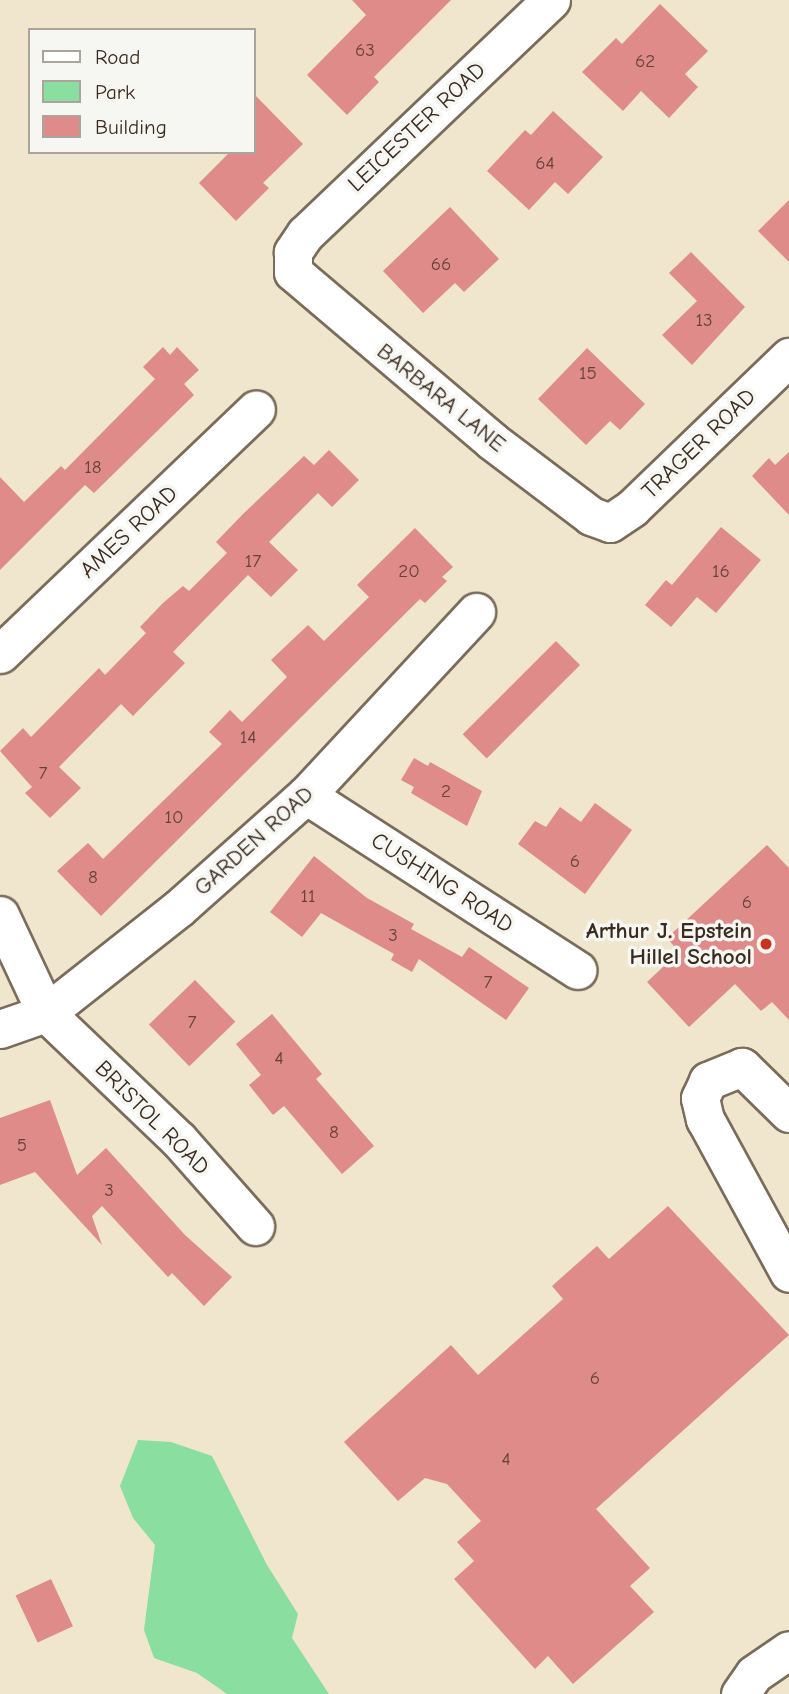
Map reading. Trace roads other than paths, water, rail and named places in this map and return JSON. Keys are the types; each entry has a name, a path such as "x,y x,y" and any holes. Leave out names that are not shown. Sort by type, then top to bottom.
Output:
{"street":[{"name":"LEICESTER ROAD","path":"293,260 305,234 551,0"},
{"name":"BARBARA LANE","path":"293,260 293,272 397,363 514,458 592,516 605,521"},
{"name":"TRAGER ROAD","path":"605,521 610,523 632,508 789,357"},
{"name":"AMES ROAD","path":"0,654 256,408"},
{"name":"GARDEN ROAD","path":"0,1029 46,1013 179,908 306,795 476,612"},
{"name":"CUSHING ROAD","path":"306,795 578,970"},
{"path":"0,915 46,1013"},
{"name":"BRISTOL ROAD","path":"46,1013 179,1140 255,1226"},
{"path":"789,1113 743,1067 708,1081 700,1098 705,1119 789,1273"},
{"path":"740,1694 754,1674 789,1650"}],"place":[{"name":"Arthur J. Epstein Hillel School","path":"766,944"}]}
